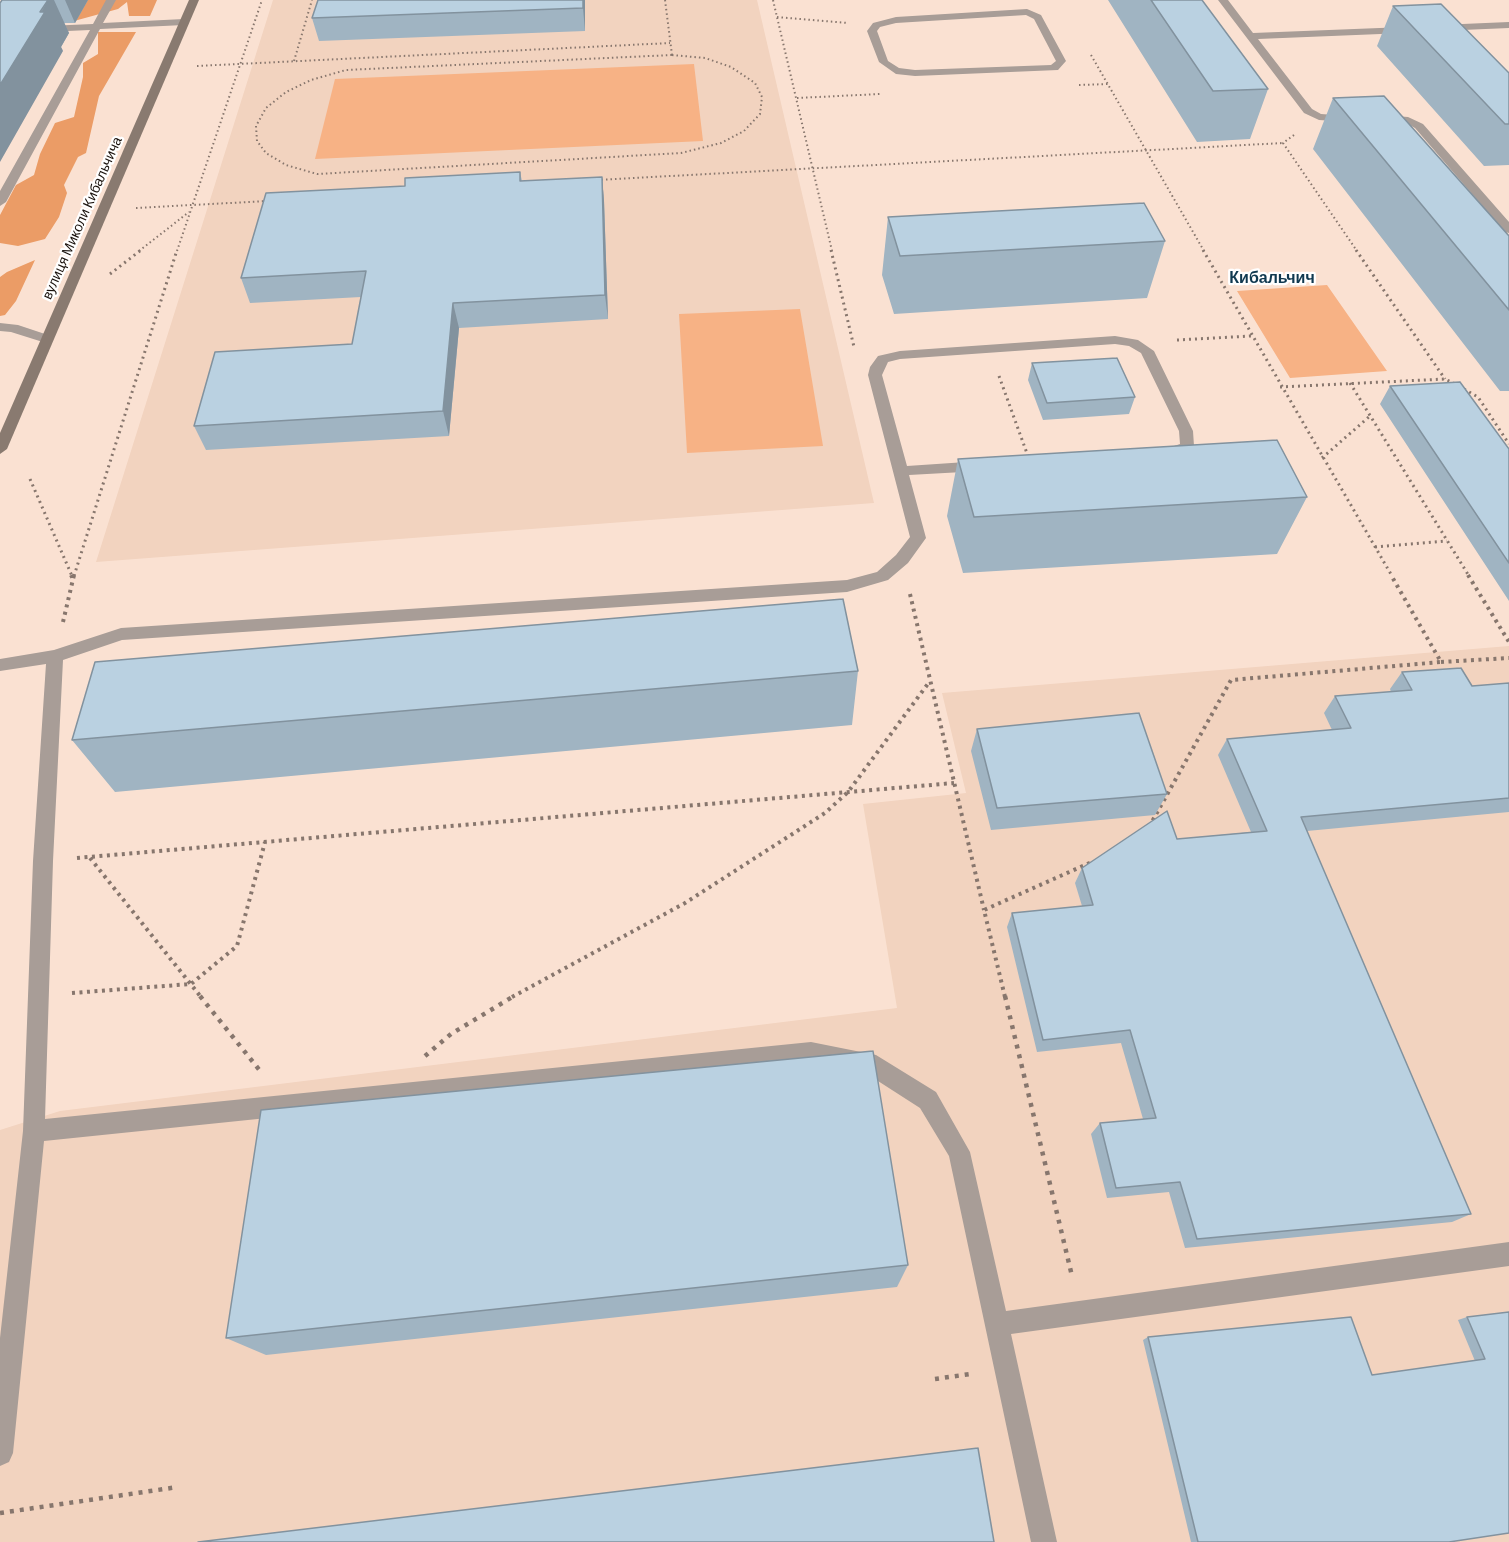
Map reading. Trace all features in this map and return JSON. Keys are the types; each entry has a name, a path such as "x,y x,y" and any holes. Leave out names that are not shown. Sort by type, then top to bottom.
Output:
{"street":[{"name":"вулиця Миколи Кибальчича","path":"0,449 4,430 194,0"}],"lane":[{"path":"0,202 111,0"},
{"path":"1020,0 1027,12"},
{"path":"1223,0 1308,111 1319,117 1337,120 1392,117 1408,120 1419,126 1509,230"},
{"path":"1027,12 1038,17 1061,61 1054,68 915,73 896,71 884,62 872,31 876,25 896,20 1027,12"},
{"path":"0,31 184,22"},
{"path":"1430,29 1509,25"},
{"path":"1251,36 1419,29"},
{"path":"0,327 13,328 46,339"},
{"path":"0,665 55,656 121,634 847,586 882,576 902,559 918,538 875,375 883,359 900,355 1115,340 1133,343 1147,351 1186,431 1187,446 1174,453 1150,454"},
{"path":"901,471 1031,462"},
{"path":"0,1453 34,1131 43,861 55,656"},
{"path":"34,1131 811,1052 868,1062 928,1100 959,1152 1044,1542"},
{"path":"997,1324 1509,1254"}],"path":[{"path":"55,656 73,579 189,212 262,0"},
{"path":"294,61 312,0"},
{"path":"665,0 672,55"},
{"path":"777,17 876,25"},
{"path":"192,67 670,43"},
{"path":"1086,47 1280,387 1441,662"},
{"path":"672,55 705,58 731,67 755,83 762,97 760,114 744,131 721,143 681,153 317,174 286,165 266,153 257,141 256,126 266,108 286,92 311,80 346,70 672,55"},
{"path":"597,180 1283,143 1319,117"},
{"path":"1283,143 1445,379 1478,397 1509,444"},
{"path":"135,208 268,201"},
{"path":"109,275 189,212"},
{"path":"1133,343 1251,336"},
{"path":"989,349 1031,462"},
{"path":"1280,387 1445,379"},
{"path":"1350,383 1509,642"},
{"path":"1322,458 1370,416"},
{"path":"30,479 73,579"},
{"path":"1375,547 1447,541"},
{"path":"1147,830 1231,680 1509,658"},
{"path":"376,1096 451,1034 499,1004 685,903 825,813 848,792 930,681"},
{"path":"43,861 954,783"},
{"path":"38,996 191,984 237,946 265,842"},
{"path":"89,857 289,1106"},
{"path":"1081,1313 984,910 1099,859"},
{"path":"0,1513 178,1487"}],"shaded area":[{"path":"78,0 157,0 150,16 129,16 127,2 118,9 74,21"},
{"path":"273,0 757,0 874,503 96,562"},
{"path":"98,32 136,32 99,96 86,153 78,157 64,185 67,193 59,217 45,239 18,246 0,243 0,215 16,185 34,175 40,154 55,123 74,117 83,77 83,63 98,54"},
{"path":"694,64 703,141 315,159 335,79"},
{"path":"35,260 16,301 5,315 0,316 0,277"},
{"path":"1327,285 1387,371 1290,378 1237,291"},
{"path":"800,309 823,446 687,453 679,314"},
{"path":"1509,646 1509,1542 0,1542 0,1130 60,1111 897,1008 863,804 966,793 942,693"}],"building":[{"path":"2,0 48,0 40,12 45,12 0,85 0,3"},
{"path":"318,0 583,0 583,8 312,18"},
{"path":"1151,0 1202,0 1268,89 1213,91"},
{"path":"1441,4 1509,73 1509,124 1505,124 1393,6"},
{"path":"1384,96 1509,236 1509,310 1333,98"},
{"path":"520,172 520,181 602,177 605,295 453,303 443,411 194,426 215,352 352,344 366,271 241,278 266,193 405,186 405,178"},
{"path":"1144,203 1165,241 900,256 888,217"},
{"path":"1117,358 1135,397 1047,403 1032,363"},
{"path":"1460,382 1509,449 1509,563 1390,386"},
{"path":"1277,440 1307,497 974,517 958,459"},
{"path":"843,599 858,671 72,740 95,662"},
{"path":"1461,668 1472,686 1509,683 1509,798 1301,817 1471,1214 1197,1239 1180,1182 1116,1188 1100,1123 1156,1118 1130,1030 1043,1040 1012,913 1093,905 1082,868 1167,811 1177,839 1267,831 1227,739 1351,728 1335,696 1412,690 1402,672"},
{"path":"1139,713 1167,794 997,808 977,729"},
{"path":"873,1051 908,1265 226,1338 261,1110"},
{"path":"1509,1312 1509,1533 1449,1542 1198,1542 1148,1337 1351,1317 1372,1375 1485,1359 1467,1317"},
{"path":"978,1448 994,1542 198,1542"}],"district":[{"name":"Кибальчич","path":"1272,278"}]}
